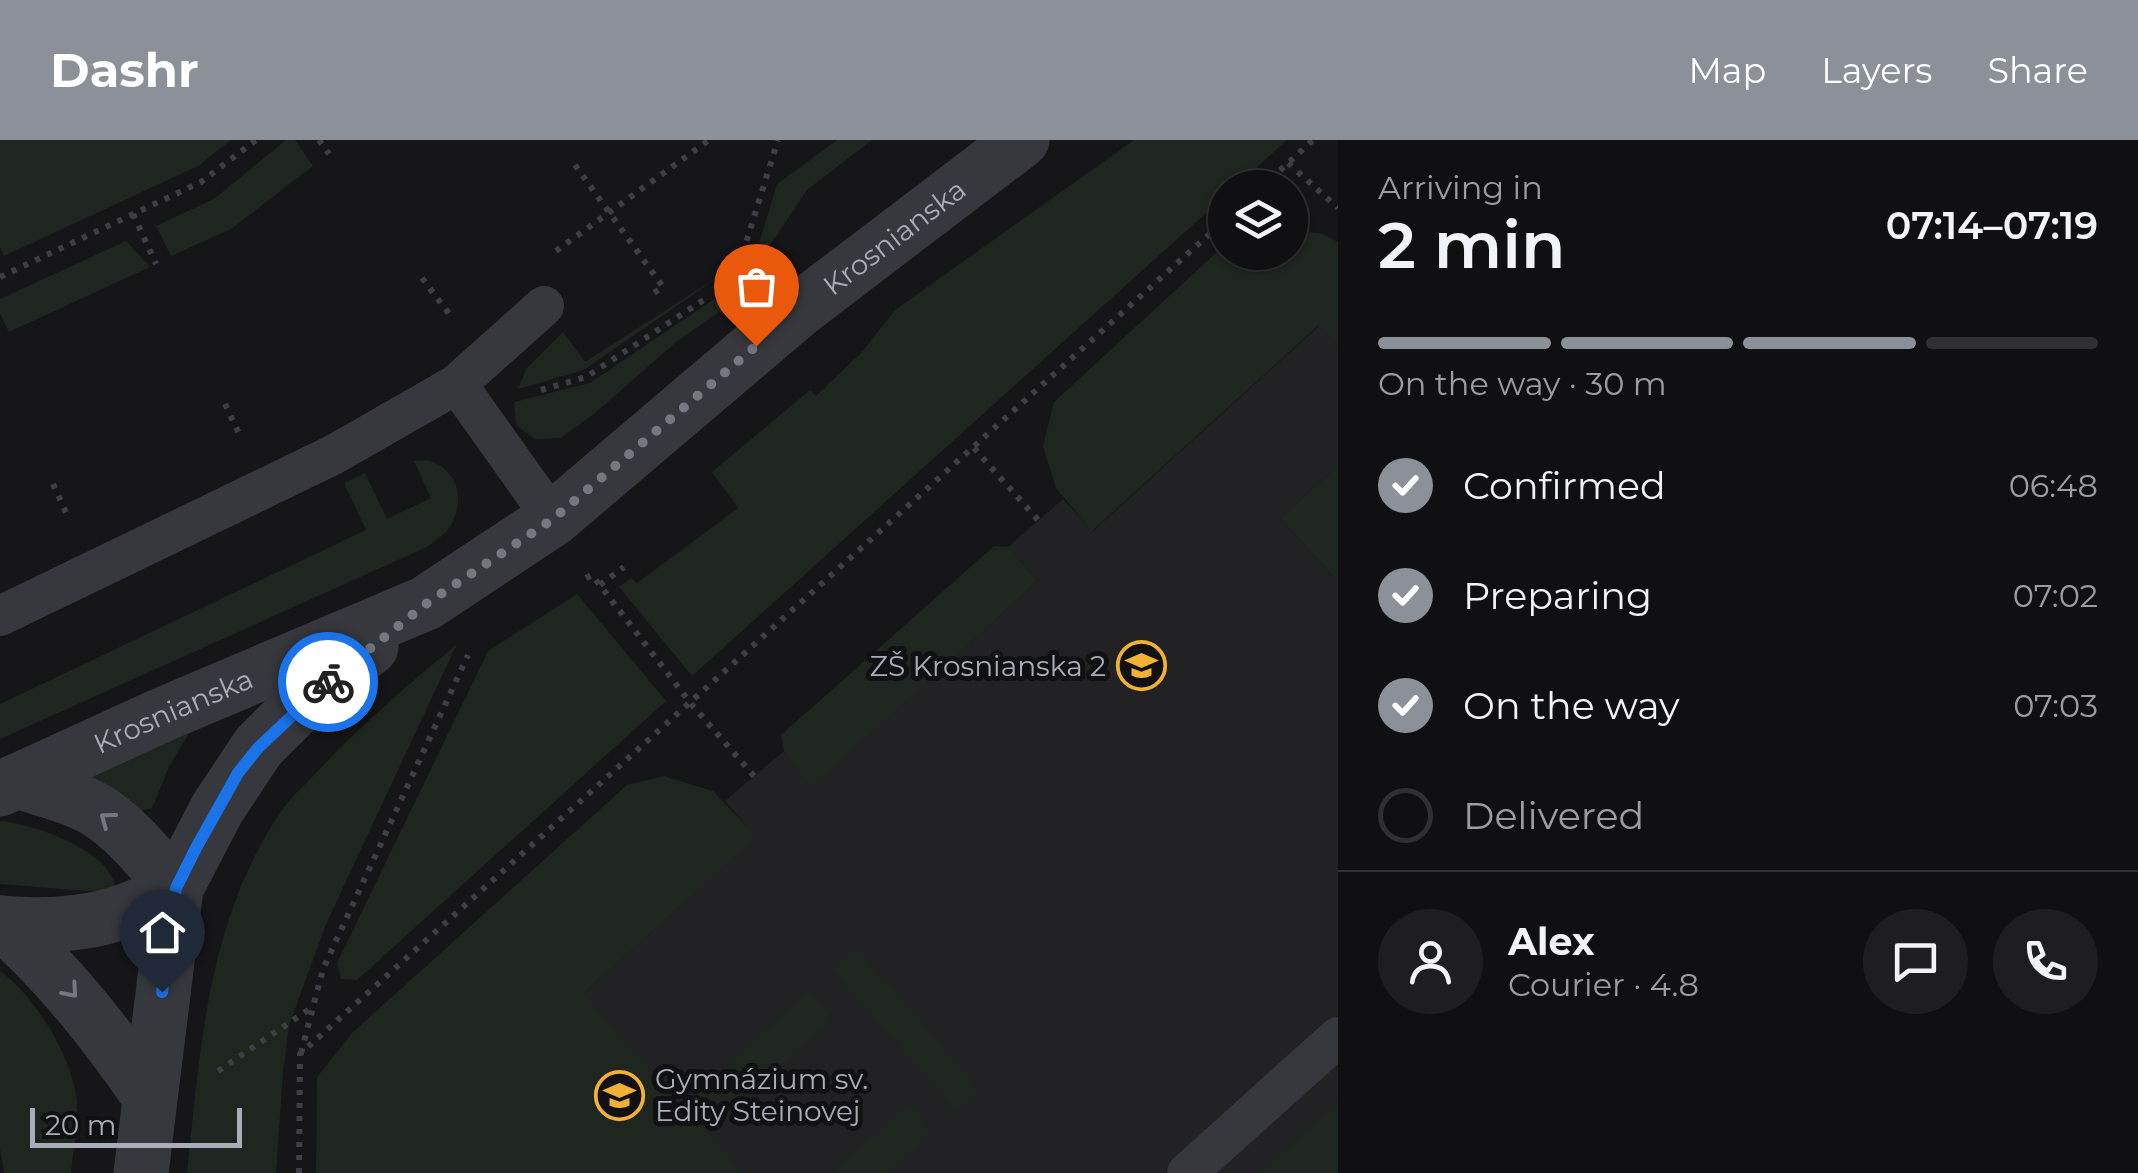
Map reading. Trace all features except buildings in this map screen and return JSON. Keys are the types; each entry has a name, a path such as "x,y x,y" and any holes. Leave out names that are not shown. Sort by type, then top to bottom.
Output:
{"street":[{"name":"Krosnianska","path":"8,785 164,714 426,604 553,519 800,309 1022,140"},
{"path":"141,1173 176,888 224,797 258,748 306,700 426,604"},
{"path":"8,785 71,798 99,812 122,830 176,888"},
{"path":"1,923 44,926 112,918 176,888"},
{"path":"1,923 70,990 149,1096"}],"lane":[{"path":"0,616 332,455 457,384 544,306"},
{"path":"457,384 553,519"},
{"path":"1187,1173 1338,1037"}],"path":[{"path":"0,276 201,182 256,140"},
{"path":"319,140 329,154"},
{"path":"750,271 735,279 778,140"},
{"path":"1280,170 1313,140"},
{"path":"1288,163 1338,208"},
{"path":"575,164 663,287 654,293"},
{"path":"133,214 156,264"},
{"path":"300,1054 692,705 1208,235"},
{"path":"532,392 586,377 718,290"},
{"path":"225,404 245,448"},
{"path":"974,448 1038,520"},
{"path":"53,484 74,530"},
{"path":"600,586 624,568"},
{"path":"576,584 592,574 692,705 754,776"},
{"path":"299,1173 300,1054 323,969 470,650"}],"shaded area":[{"path":"0,140 231,140 198,166 4,256 0,247"},
{"path":"286,140 295,140 313,166 231,229 171,256 156,226 214,199"},
{"path":"837,140 872,140 807,190 765,253 755,257 777,184"},
{"path":"1134,140 1287,140 1254,170 1208,170 1208,211 692,676 619,587 631,578 637,583 738,508 712,472 810,390 816,396 862,352 895,310"},
{"path":"1308,232 1338,242 1338,345 1319,325 1092,531 1056,488 1043,446 1054,402 1208,260 1208,270 1308,270"},
{"path":"126,241 150,267 9,332 0,314 0,299"},
{"path":"724,273 584,370 518,389 526,369 563,332 585,362"},
{"path":"735,285 745,294 676,342 561,438 535,439 516,425 514,402 590,383"},
{"name":"ZŠ Krosnianska 2","path":"1320,325 1338,345 1338,466 1280,518 1338,582 1338,1173 545,1173 583,994 756,837 725,801 784,751 811,787 1038,581 1008,547 1063,499 1093,531"},
{"path":"427,460 452,477 458,505 451,525 427,547 0,739 0,704 366,530 344,483 365,473 387,519 431,498 414,461"},
{"path":"1338,466 1338,582 1280,518"},
{"path":"994,546 1008,547 1038,581 811,788 784,751 781,735"},
{"path":"577,594 666,701 357,980 341,979 337,963 488,651"},
{"path":"457,644 327,922 289,1025 276,1173 187,1173 211,986 237,897 256,854 297,792 367,722"},
{"path":"198,718 169,767 152,808 138,812 86,772"},
{"path":"664,776 713,791 757,837 583,994 683,1106 809,991 833,1019 708,1133 743,1173 316,1173 317,1077 353,1032 627,785"},
{"path":"0,821 49,833 84,850 110,873 115,886 100,892 0,884"},
{"path":"856,947 981,1091 957,1112 832,969"},
{"path":"0,971 39,1012 69,1067 77,1103 71,1173 4,1173 0,1149"},
{"path":"1338,1103 1338,1173 1261,1173"},
{"path":"910,1104 933,1133 888,1173 831,1173"}],"way so far":[{"path":"328,682 426,604 553,519 756,346"}],"place":[{"name":"ZŠ Krosnianska 2","path":"1141,666"},
{"name":"Gymnázium sv. Edity Steinovej","path":"620,1095"}],"route":[{"path":"162,992 176,888 196,848 238,773 278,726 328,682"}]}
